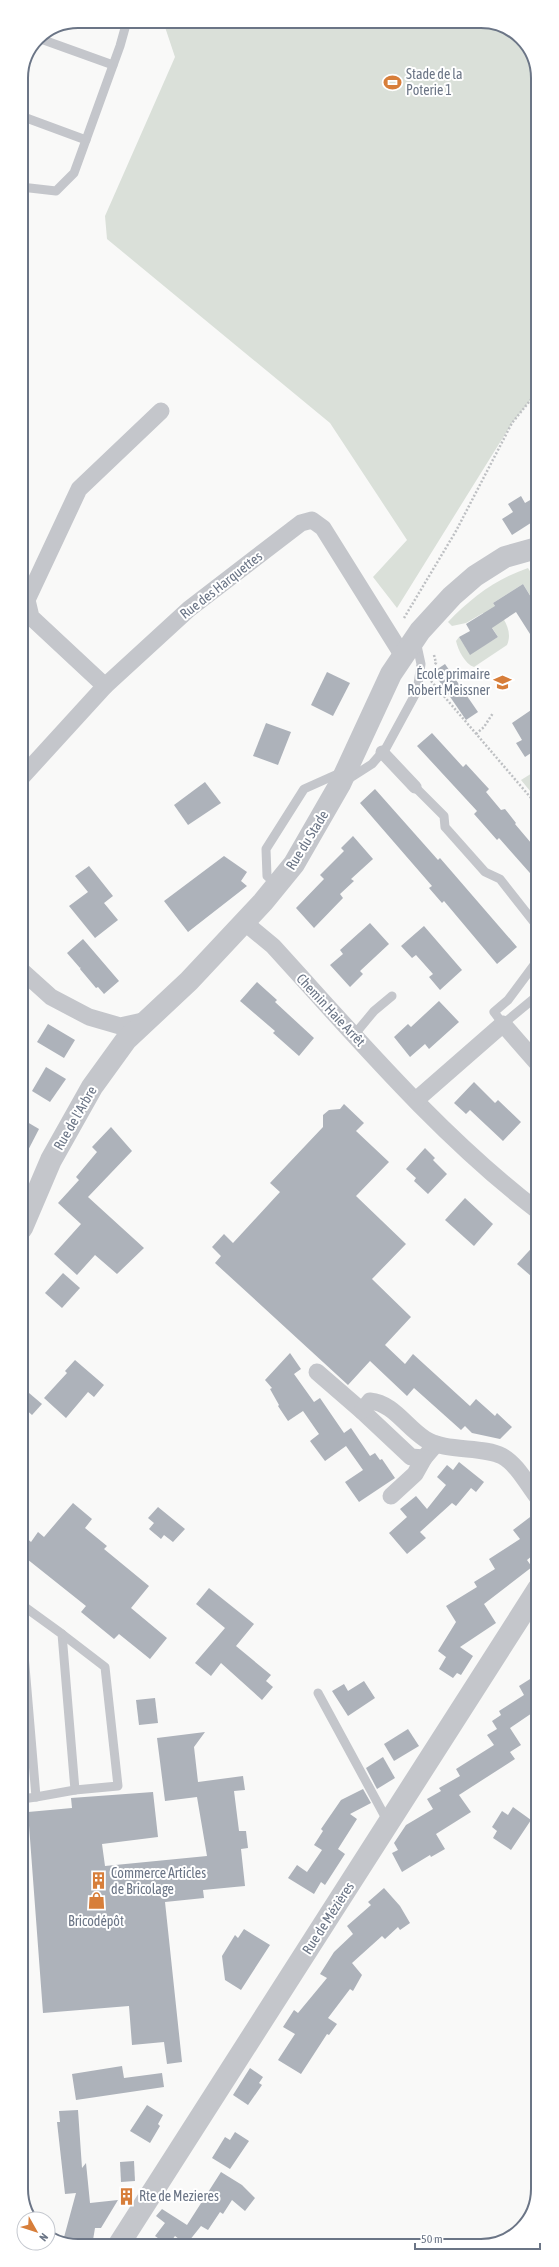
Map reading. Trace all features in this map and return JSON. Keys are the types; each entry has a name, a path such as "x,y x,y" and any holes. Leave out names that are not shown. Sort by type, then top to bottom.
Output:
{"street":[{"path":"28,598 79,489 161,411"},
{"name":"Rue des Harquettes","path":"28,770 105,686 189,609 301,522 312,520 323,528 413,642"},
{"name":"Rue du Stade","path":"147,1020 189,981 244,922 294,864 344,777 392,674 413,642 452,596 475,576 505,557 531,550"},
{"path":"28,604 32,618 105,686"},
{"path":"382,752 415,787"},
{"name":"Chemin Haie Arrêt","path":"244,922 273,946 354,1035 416,1100 509,1189 531,1206"},
{"path":"28,976 51,997 89,1017 120,1026 147,1020"},
{"name":"Rue de l'Arbre","path":"28,1214 51,1160 92,1087 126,1040 147,1020"},
{"path":"416,1100 503,1024 531,1056"},
{"path":"317,1372 362,1411 411,1457 424,1458"},
{"path":"362,1411 370,1401 381,1402 425,1439 436,1444 501,1455 511,1462 531,1489"},
{"path":"390,1496 415,1474 424,1458 436,1444"},
{"name":"Rue de Mézières","path":"122,2239 531,1600"}],"lane":[{"path":"28,188 56,191 74,173 113,65 124,28"},
{"path":"45,41 113,65"},
{"path":"28,119 86,140"},
{"path":"277,885 267,876 266,849 304,789 344,777 372,764 382,752 417,691 421,664 413,642"},
{"path":"415,787 444,816 445,827 485,872 500,879 531,918"},
{"path":"531,969 508,1000 494,1012 503,1024 531,1001"},
{"path":"354,1035 374,1011 392,996"},
{"path":"28,1609 105,1667 118,1786 75,1790 28,1798"},
{"path":"62,1634 75,1790"},
{"path":"318,1693 389,1823"},
{"path":"28,1702 36,1797"}],"path":[{"path":"431,669 436,663 428,639 413,642 403,620 456,532 512,423 531,399"},
{"path":"426,675 531,798"},
{"path":"476,734 484,727 493,713"}],"shaded area":[{"path":"165,28 484,28 500,32 514,40 519,45 528,62 531,78 531,399 512,423 397,608 373,577 407,540 330,423 107,239 105,216 175,57"},
{"path":"528,568 531,573 531,597 523,584 493,603 506,623 509,639 507,645 474,667 465,660 458,648 456,641 459,637 470,654 498,637 483,613 466,623 452,626 448,622 475,597 516,572"},
{"path":"531,774 531,792 521,780"}],"building":[{"path":"521,496 525,503 531,500 531,523 512,535 502,519 513,512 508,504"},
{"path":"523,584 531,597 531,636 516,612 492,628 498,637 470,655 459,637 470,631 466,624 495,606 493,603"},
{"path":"445,664 478,712 466,720 433,672"},
{"path":"327,672 350,683 333,716 311,705"},
{"path":"531,710 531,753 525,757 516,743 522,740 512,723"},
{"path":"266,723 291,732 278,765 253,756"},
{"path":"432,733 463,767 466,764 489,789 486,792 501,810 505,809 531,843 531,874 499,838 497,840 474,814 477,811 417,746"},
{"path":"205,782 221,803 188,825 174,805"},
{"path":"375,789 438,860 440,858 517,947 497,964 444,901 442,903 429,888 432,886 360,803"},
{"path":"353,836 373,859 351,879 354,881 340,894 343,898 314,928 296,908 324,879 320,875 344,851 341,848"},
{"path":"224,856 247,872 241,881 247,886 188,932 164,901"},
{"path":"89,866 113,896 104,903 118,920 95,938 69,906 88,892 75,876"},
{"path":"370,923 389,944 360,971 363,974 350,987 330,965 343,954 340,950"},
{"path":"424,926 462,970 440,990 429,977 433,974 416,955 412,958 401,946"},
{"path":"83,939 119,981 104,994 98,987 96,988 80,969 81,967 80,968 67,953"},
{"path":"257,982 277,1000 275,1002 314,1038 299,1056 273,1033 275,1031 240,1001"},
{"path":"439,1001 459,1022 429,1049 425,1044 410,1057 394,1037 408,1024 411,1027"},
{"path":"48,1024 75,1040 64,1058 37,1042"},
{"path":"46,1067 66,1079 50,1102 32,1091"},
{"path":"474,1082 495,1103 498,1100 521,1122 503,1141 470,1110 466,1114 454,1103"},
{"path":"344,1104 364,1123 356,1131 389,1162 356,1196 406,1244 372,1279 411,1317 385,1345 405,1364 413,1354 470,1406 476,1399 495,1416 497,1413 512,1427 500,1439 472,1433 465,1426 461,1430 414,1388 407,1396 370,1361 348,1385 215,1263 221,1256 212,1247 224,1234 233,1243 280,1192 270,1183 323,1127 323,1115 329,1110 340,1109"},
{"path":"28,1123 39,1129 28,1150"},
{"path":"111,1127 132,1151 88,1197 144,1248 117,1274 95,1255 77,1275 54,1254 81,1224 58,1203 79,1180 76,1177 97,1152 92,1147"},
{"path":"425,1148 435,1158 433,1160 447,1174 428,1194 414,1181 416,1178 406,1169"},
{"path":"465,1198 493,1224 474,1246 445,1220"},
{"path":"531,1249 531,1276 517,1264"},
{"path":"63,1273 80,1288 62,1308 45,1293"},
{"path":"290,1353 301,1369 294,1374 314,1402 320,1398 344,1433 351,1428 370,1456 375,1453 380,1460 382,1459 395,1478 359,1502 345,1482 363,1470 346,1446 325,1461 310,1441 319,1434 303,1411 288,1421 278,1406 279,1405 270,1389 272,1388 265,1380"},
{"path":"75,1360 104,1385 94,1397 88,1392 66,1418 44,1398 67,1373 65,1371"},
{"path":"28,1392 42,1404 32,1415 28,1411"},
{"path":"459,1462 484,1482 476,1492 471,1488 456,1506 452,1503 420,1532 426,1538 407,1554 389,1533 407,1517 400,1509 416,1496 427,1509 446,1485 437,1477 447,1465 453,1470"},
{"path":"73,1503 92,1519 85,1528 107,1546 104,1549 149,1586 131,1608 167,1638 150,1659 119,1634 114,1639 81,1612 86,1606 28,1560 28,1539 31,1542 38,1532 44,1537"},
{"path":"158,1507 185,1529 173,1542 164,1535 161,1539 149,1529 154,1523 148,1518"},
{"path":"531,1516 531,1557 527,1560 531,1568 484,1604 496,1623 460,1647 473,1656 461,1675 457,1673 453,1678 439,1669 446,1657 438,1651 456,1622 446,1606 477,1587 474,1582 495,1569 489,1559 520,1539 513,1530"},
{"path":"209,1588 254,1624 236,1646 271,1675 266,1681 273,1687 262,1700 221,1663 211,1676 195,1663 225,1628 196,1604"},
{"path":"531,1678 531,1714 510,1728 521,1745 510,1752 515,1759 459,1795 471,1812 436,1834 445,1849 431,1857 430,1855 402,1872 392,1853 398,1850 394,1843 406,1825 433,1809 427,1799 441,1791 439,1788 460,1776 456,1769 494,1745 487,1735 497,1729 492,1721 501,1715 499,1711 524,1695 519,1686"},
{"path":"364,1681 375,1698 348,1716 332,1691 344,1684 348,1691"},
{"path":"155,1698 158,1723 139,1725 136,1700"},
{"path":"408,1729 419,1746 394,1761 384,1744"},
{"name":"Commerce Articles de Bricolage","path":"205,1732 194,1747 198,1782 243,1776 245,1790 234,1791 239,1831 246,1831 248,1848 241,1849 245,1886 203,1890 204,1898 165,1902 182,2062 167,2064 164,2042 132,2045 129,2006 43,2013 28,1812 72,1808 71,1798 153,1792 158,1837 102,1844 105,1866 207,1856 197,1797 165,1801 157,1738"},
{"path":"383,1757 395,1778 377,1789 366,1768"},
{"path":"363,1789 371,1803 350,1814 357,1819 338,1849 345,1854 325,1885 321,1882 314,1894 288,1878 297,1865 307,1872 322,1850 314,1845 323,1831 321,1829 341,1800"},
{"path":"513,1807 531,1820 511,1850 493,1838 497,1831 492,1827 502,1811 508,1815"},
{"path":"384,1888 400,1906 410,1923 400,1930 398,1927 385,1939 382,1936 352,1963 362,1975 353,1991 350,1989 328,2018 337,2024 329,2035 327,2034 301,2074 278,2060 295,2034 283,2027 294,2010 298,2013 327,1978 320,1974 334,1952 353,1934 347,1926 371,1905 368,1902"},
{"path":"244,1929 270,1945 241,1990 225,1980 222,1956 235,1935 238,1938"},
{"path":"122,2066 124,2078 162,2073 164,2087 76,2100 72,2074"},
{"path":"250,2068 263,2077 259,2083 262,2085 248,2105 233,2095"},
{"path":"147,2105 163,2115 158,2124 160,2126 150,2143 130,2131"},
{"path":"78,2110 82,2168 86,2163 90,2203 118,2200 101,2228 95,2228 93,2239 75,2239 64,2237 76,2193 65,2194 57,2122 60,2122 59,2111"},
{"path":"235,2132 249,2141 230,2169 212,2158 225,2137 230,2140"},
{"path":"134,2161 135,2181 121,2182 120,2162"},
{"path":"221,2172 242,2185 255,2198 245,2211 232,2200 223,2214 220,2212 208,2230 201,2226 191,2239 179,2239 175,2236 173,2239 159,2239 155,2236 165,2223 156,2216 162,2209 187,2225"}],"place":[{"name":"Stade de la Poterie 1","path":"393,82"},
{"name":"École primaire Robert Meissner","path":"503,682"},
{"name":"Commerce Articles de Bricolage","path":"98,1881"},
{"name":"Bricodépôt","path":"96,1901"},
{"name":"Rte de Mezieres","path":"126,2196"}]}
